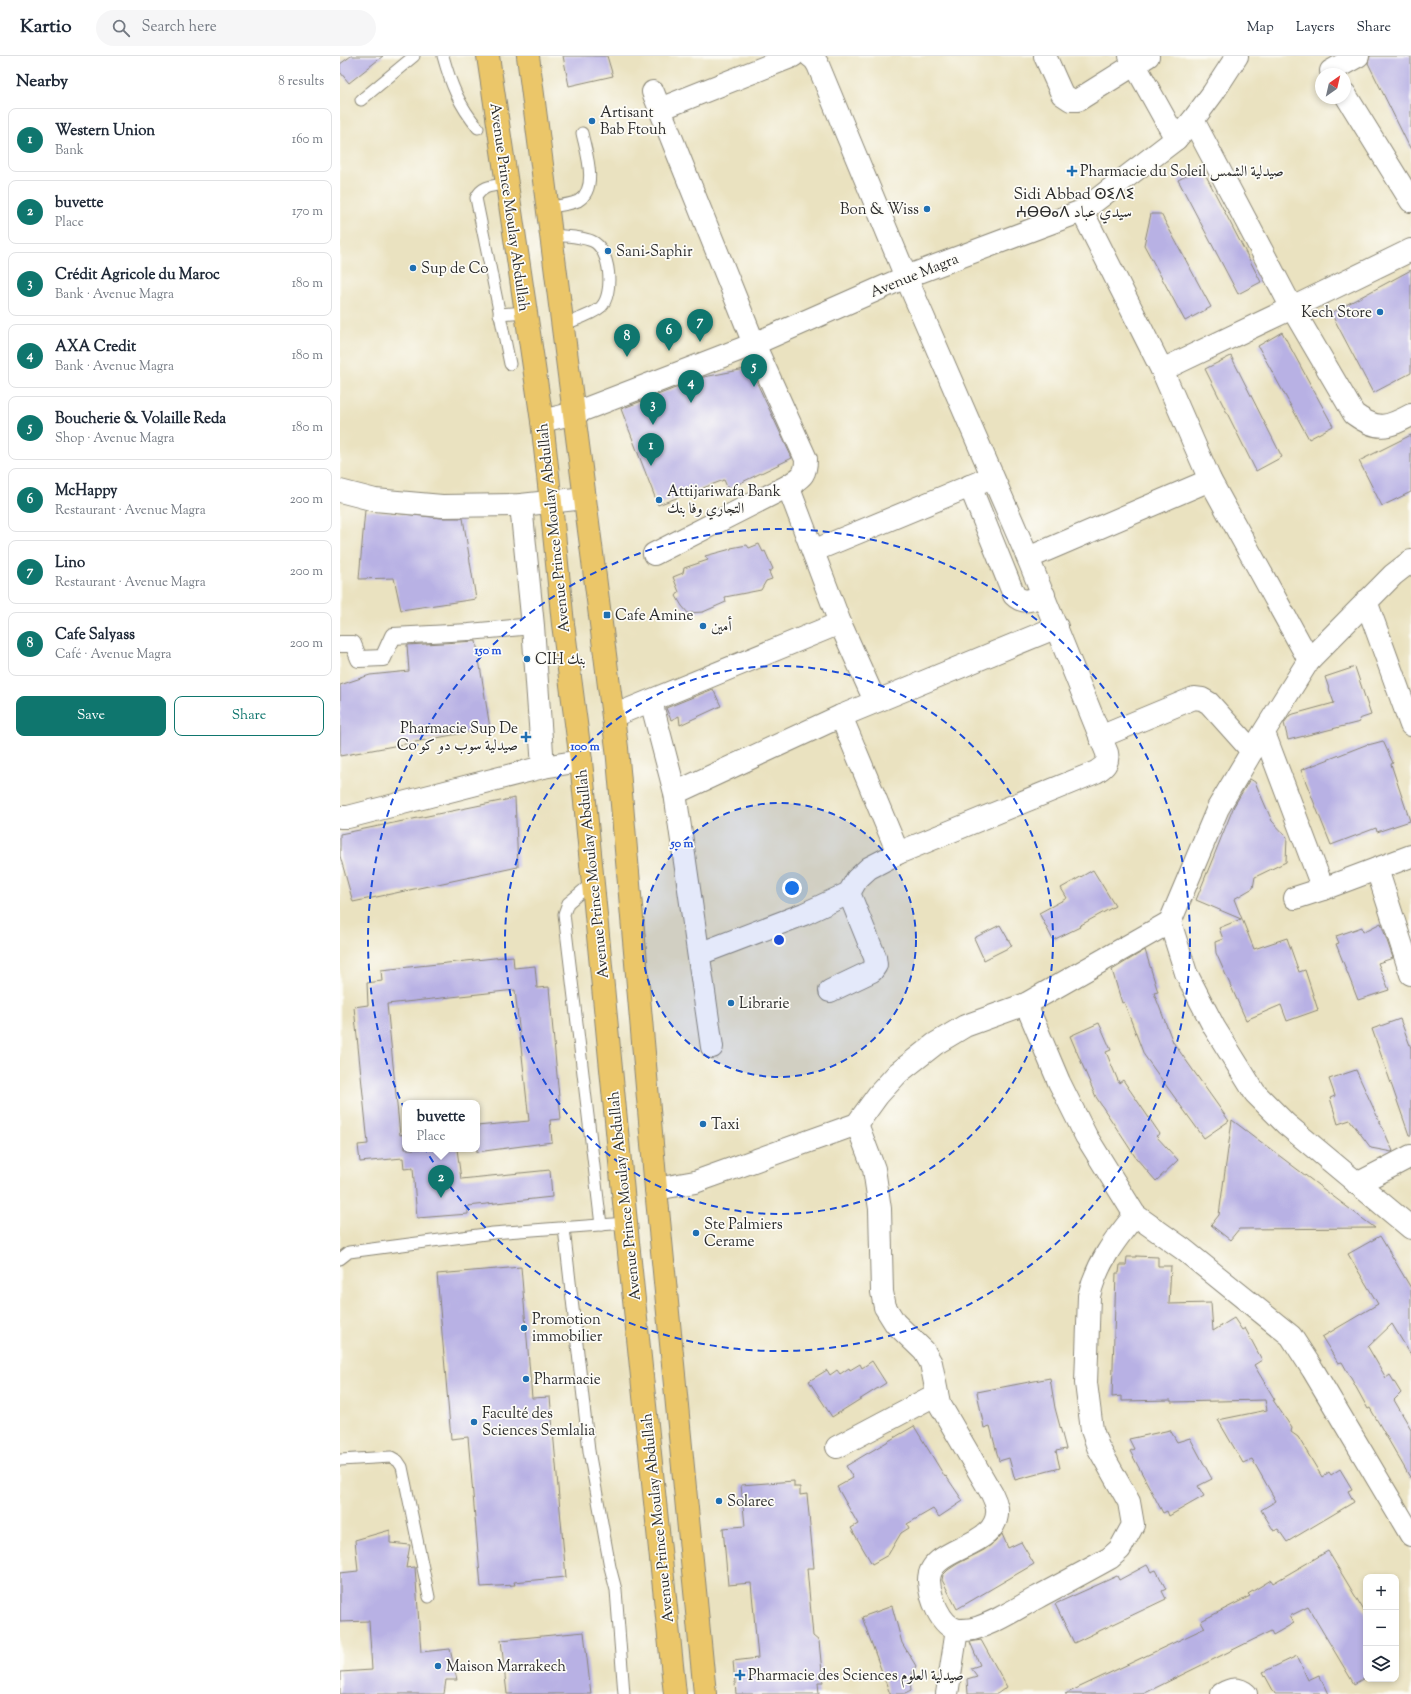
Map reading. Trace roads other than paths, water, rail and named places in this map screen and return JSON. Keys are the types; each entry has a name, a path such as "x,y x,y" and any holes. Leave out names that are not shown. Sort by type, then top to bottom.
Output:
{"main road":[{"name":"Avenue Prince Moulay Abdullah","path":"488,56 542,421 552,503 563,624 581,761 626,1224 675,1694"},
{"name":"Avenue Prince Moulay Abdullah","path":"528,56 613,716 656,1189 705,1694"}],"street":[{"path":"654,554 788,486 802,477 806,468 806,459 754,344 656,100 793,56"},
{"path":"700,954 804,914 849,893 857,879 869,868 898,853 1096,772 1105,766 1108,759 1058,628 906,277 818,65 810,56"},
{"path":"1045,56 1062,94 1071,100 1078,100 1137,59 1176,138"},
{"name":"Avenue Magra","path":"542,421 574,413 754,344 906,277 1082,211 1176,138 1214,94 1237,56"},
{"path":"1328,67 1358,56"},
{"path":"1351,104 1411,201"},
{"path":"1193,120 1292,308 1354,414 1364,422 1377,427 1392,425 1411,415"},
{"path":"1082,211 1162,370 1210,480 1309,660"},
{"path":"1162,370 1411,250"},
{"path":"813,550 992,477"},
{"path":"1028,558 1210,480"},
{"path":"788,486 840,622 875,701"},
{"path":"970,486 1014,595 1019,600 1024,602 1044,595"},
{"path":"340,491 375,500 442,506 521,505 552,503 585,498"},
{"path":"521,505 533,626 543,767"},
{"path":"656,1189 695,1182 857,1124 878,1095 898,1073 935,1044 965,1026 1026,1004 1170,922 1218,808 1309,660 1366,601 1393,575 1411,561"},
{"path":"1366,601 1411,725"},
{"path":"613,716 840,622"},
{"path":"340,644 353,644 359,658 382,658 393,636 469,632 563,624"},
{"path":"675,793 875,701 1058,628"},
{"path":"1100,737 1194,698 1202,699 1209,703 1252,751"},
{"path":"651,701 675,793 700,954 712,1047"},
{"path":"841,716 898,853"},
{"path":"1264,733 1323,890"},
{"path":"340,817 348,817 543,767 581,761"},
{"path":"1295,898 1323,890 1411,856"},
{"path":"1377,869 1411,974"},
{"path":"830,991 872,971 876,965 875,957 849,893"},
{"path":"1170,922 1186,972 1214,1028 1255,1093 1286,1124 1411,1228"},
{"path":"1026,1004 1059,1082 1086,1136 1135,1214 1184,1249 1291,1336 1313,1370 1411,1536"},
{"path":"857,1124 874,1169 880,1209 882,1292 885,1307 895,1323 924,1351 931,1363 939,1402 992,1494 997,1507 996,1518 991,1529 984,1536 948,1555 938,1562 931,1571 929,1580 934,1606 946,1623 957,1630 972,1630 1000,1618 1110,1558 1120,1549 1133,1525 1129,1502 1098,1447 1092,1430 1086,1383 1089,1296 1092,1282 1108,1250 1135,1214"},
{"path":"1357,1184 1411,1156"},
{"path":"837,1447 937,1394"},
{"path":"947,1694 957,1630"},
{"path":"1222,1694 1230,1690 1237,1690 1246,1694"}],"lane":[{"path":"361,100 414,56"},
{"path":"443,56 450,81 457,98 466,114 478,128"},
{"path":"547,207 576,202 585,195 588,190 590,179 582,133"},
{"path":"506,184 484,187 476,198 510,364"},
{"path":"550,235 593,241 603,250 606,256 609,288 606,300 597,310 562,325"},
{"path":"499,314 526,312"},
{"path":"592,882 568,902 564,914 601,1225"},
{"path":"340,1259 349,1252 493,1233 626,1224"},
{"path":"564,1228 589,1451 610,1567 616,1590 624,1694"},
{"path":"340,1460 391,1457 398,1461 402,1467 428,1597"}],"place":[{"name":"Artisant Bab Ftouh","path":"592,121"},
{"name":"Pharmacie du Soleil صيدلية الشمس","path":"1072,171"},
{"name":"Bon & Wiss","path":"927,209"},
{"name":"Sani-Saphir","path":"608,251"},
{"name":"Sup de Co","path":"413,268"},
{"name":"Kech Store","path":"1380,312"},
{"name":"Lino","path":"700,342"},
{"name":"McHappy","path":"669,351"},
{"name":"Cafe Salyass","path":"627,357"},
{"name":"Boucherie & Volaille Reda","path":"754,387"},
{"name":"AXA Credit","path":"691,403"},
{"name":"Crédit Agricole du Maroc","path":"653,425"},
{"name":"Western Union","path":"651,466"},
{"name":"Attijariwafa Bank التجاري وفا بنك","path":"659,500"},
{"name":"Cafe Amine","path":"607,615"},
{"name":"أمين","path":"703,626"},
{"name":"CIH بنك","path":"527,659"},
{"name":"Pharmacie Sup De Co صيدلية سوب دو كو","path":"526,737"},
{"name":"Librarie","path":"731,1003"},
{"name":"Taxi","path":"703,1124"},
{"name":"buvette","path":"441,1198"},
{"name":"Ste Palmiers Cerame","path":"696,1233"},
{"name":"Promotion immobilier","path":"524,1328"},
{"name":"Pharmacie","path":"526,1379"},
{"name":"Faculté des Sciences Semlalia","path":"474,1422"},
{"name":"Solarec","path":"719,1501"},
{"name":"Maison Marrakech","path":"438,1666"},
{"name":"Pharmacie des Sciences صيدلية العلوم","path":"740,1675"}],"district":[{"name":"Sidi Abbad ⵙⵉⴷⵉ ⵄⴱⴱⴰⴷ سيدي عباد","path":"1074,202"}]}
